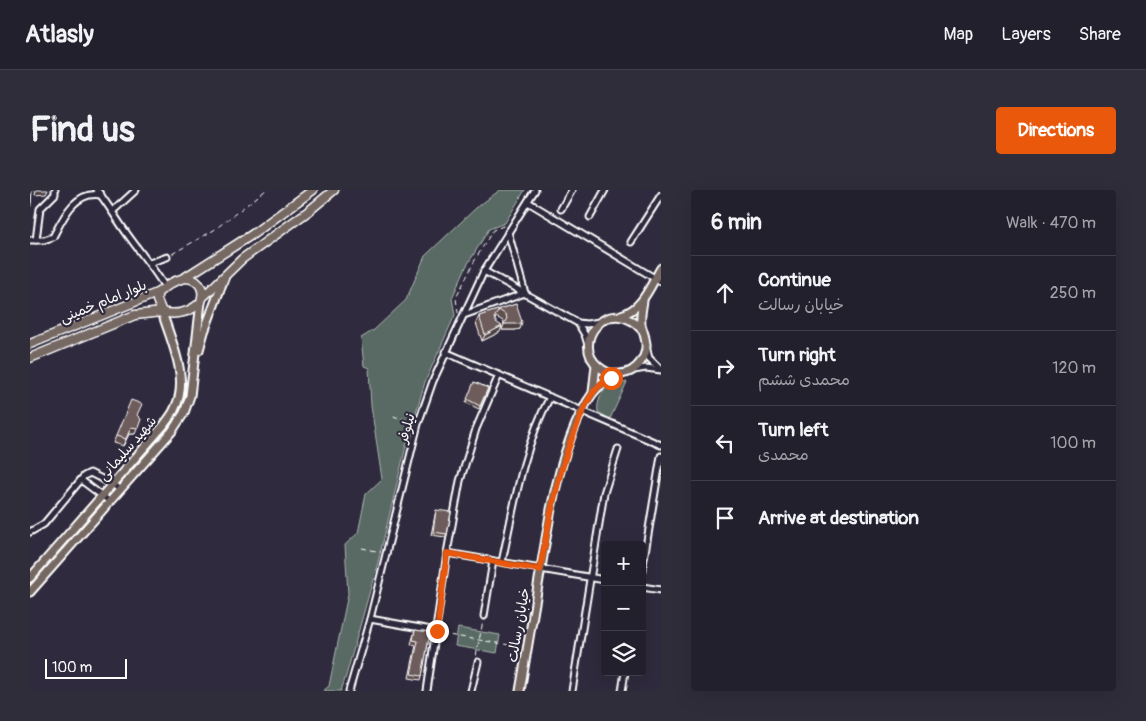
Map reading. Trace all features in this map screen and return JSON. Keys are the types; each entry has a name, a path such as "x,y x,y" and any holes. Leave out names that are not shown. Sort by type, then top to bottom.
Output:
{"highway":[{"path":"312,190 253,234 184,278 164,287 157,293 157,300 162,312 174,314 192,309 242,258 310,210 334,190"},
{"path":"184,278 194,279 200,284 201,300"},
{"name":"بلوار امام خمینی","path":"30,344 157,293"},
{"name":"بلوار امام خمینی","path":"30,358 135,315 162,312"}],"main road":[{"path":"622,374 612,374 604,371 596,364 591,356 590,336 594,328 601,321 630,313 643,301 658,280 661,268"},
{"path":"193,372 204,332 225,276"},
{"path":"30,592 172,431 184,413 190,396 201,300"},
{"path":"642,330 643,301"},
{"name":"شهید سلیمانی","path":"30,578 164,425 176,408 180,394 178,365 162,312"},
{"path":"593,393 599,386 611,378 631,371 644,357 646,339 642,330 628,318 619,316"},
{"path":"593,393 596,364"},
{"name":"خیابان رسالت","path":"520,691 557,480 569,443 593,393"}],"street":[{"path":"55,190 55,194 40,209 33,240 44,240 53,237 70,206 81,197 92,193 101,196"},
{"path":"97,190 164,287"},
{"path":"113,211 136,190"},
{"name":"نیلوفر","path":"349,691 370,619 418,424 433,381 461,315 484,271 535,190"},
{"path":"561,209 572,190"},
{"path":"590,217 605,190"},
{"path":"631,242 661,194"},
{"path":"528,202 658,280"},
{"path":"508,232 525,293"},
{"path":"149,263 167,257"},
{"path":"484,271 578,323 601,321"},
{"path":"461,315 525,293"},
{"path":"578,323 589,346"},
{"path":"646,348 649,358 661,370"},
{"path":"445,352 661,445"},
{"path":"631,371 646,368 661,370"},
{"path":"428,691 447,553 465,460 499,375"},
{"path":"502,562 516,494 530,445 550,397"},
{"path":"572,691 604,493 618,449"},
{"path":"646,547 661,456"},
{"path":"30,532 44,524 81,480 90,473 119,489"},
{"path":"81,480 108,502"},
{"path":"447,553 601,579"},
{"path":"484,616 493,561"},
{"path":"646,588 661,590"},
{"path":"370,619 437,632"},
{"path":"472,691 478,662"},
{"path":"622,691 624,676"}],"path":[{"path":"167,257 214,230 266,190"},
{"path":"461,315 456,298 475,260 493,230 509,224"},
{"path":"393,416 418,424"},
{"path":"362,548 386,553"},
{"path":"478,662 476,656 478,640 484,616"},
{"path":"437,632 527,648"}],"green space":[{"path":"500,190 525,190 505,223 489,229 466,267 452,298 455,315 425,382 406,446 378,562 346,676 341,691 323,691 329,686 348,594 345,545 358,533 366,494 382,479 371,406 369,368 364,366 361,338 374,330 406,300 425,256 476,208"},
{"path":"627,382 610,419 598,412 602,393 611,385"},
{"path":"458,628 500,635 497,653 455,646"}],"building":[{"path":"30,190 32,190 31,206 30,206"},
{"path":"516,304 522,322 518,324 504,324 507,318 506,315 499,310 494,318 502,326 485,335 479,316"},
{"path":"474,382 488,388 480,406 467,399"},
{"path":"131,400 142,404 137,415 141,419 138,428 131,427 126,439 116,436"},
{"path":"436,510 451,512 447,534 433,532"},
{"path":"415,630 430,632 422,676 411,674 418,641 413,640"}],"route":[{"path":"437,631 447,553 540,570 557,480 569,443 593,393 599,386 611,378"}]}
